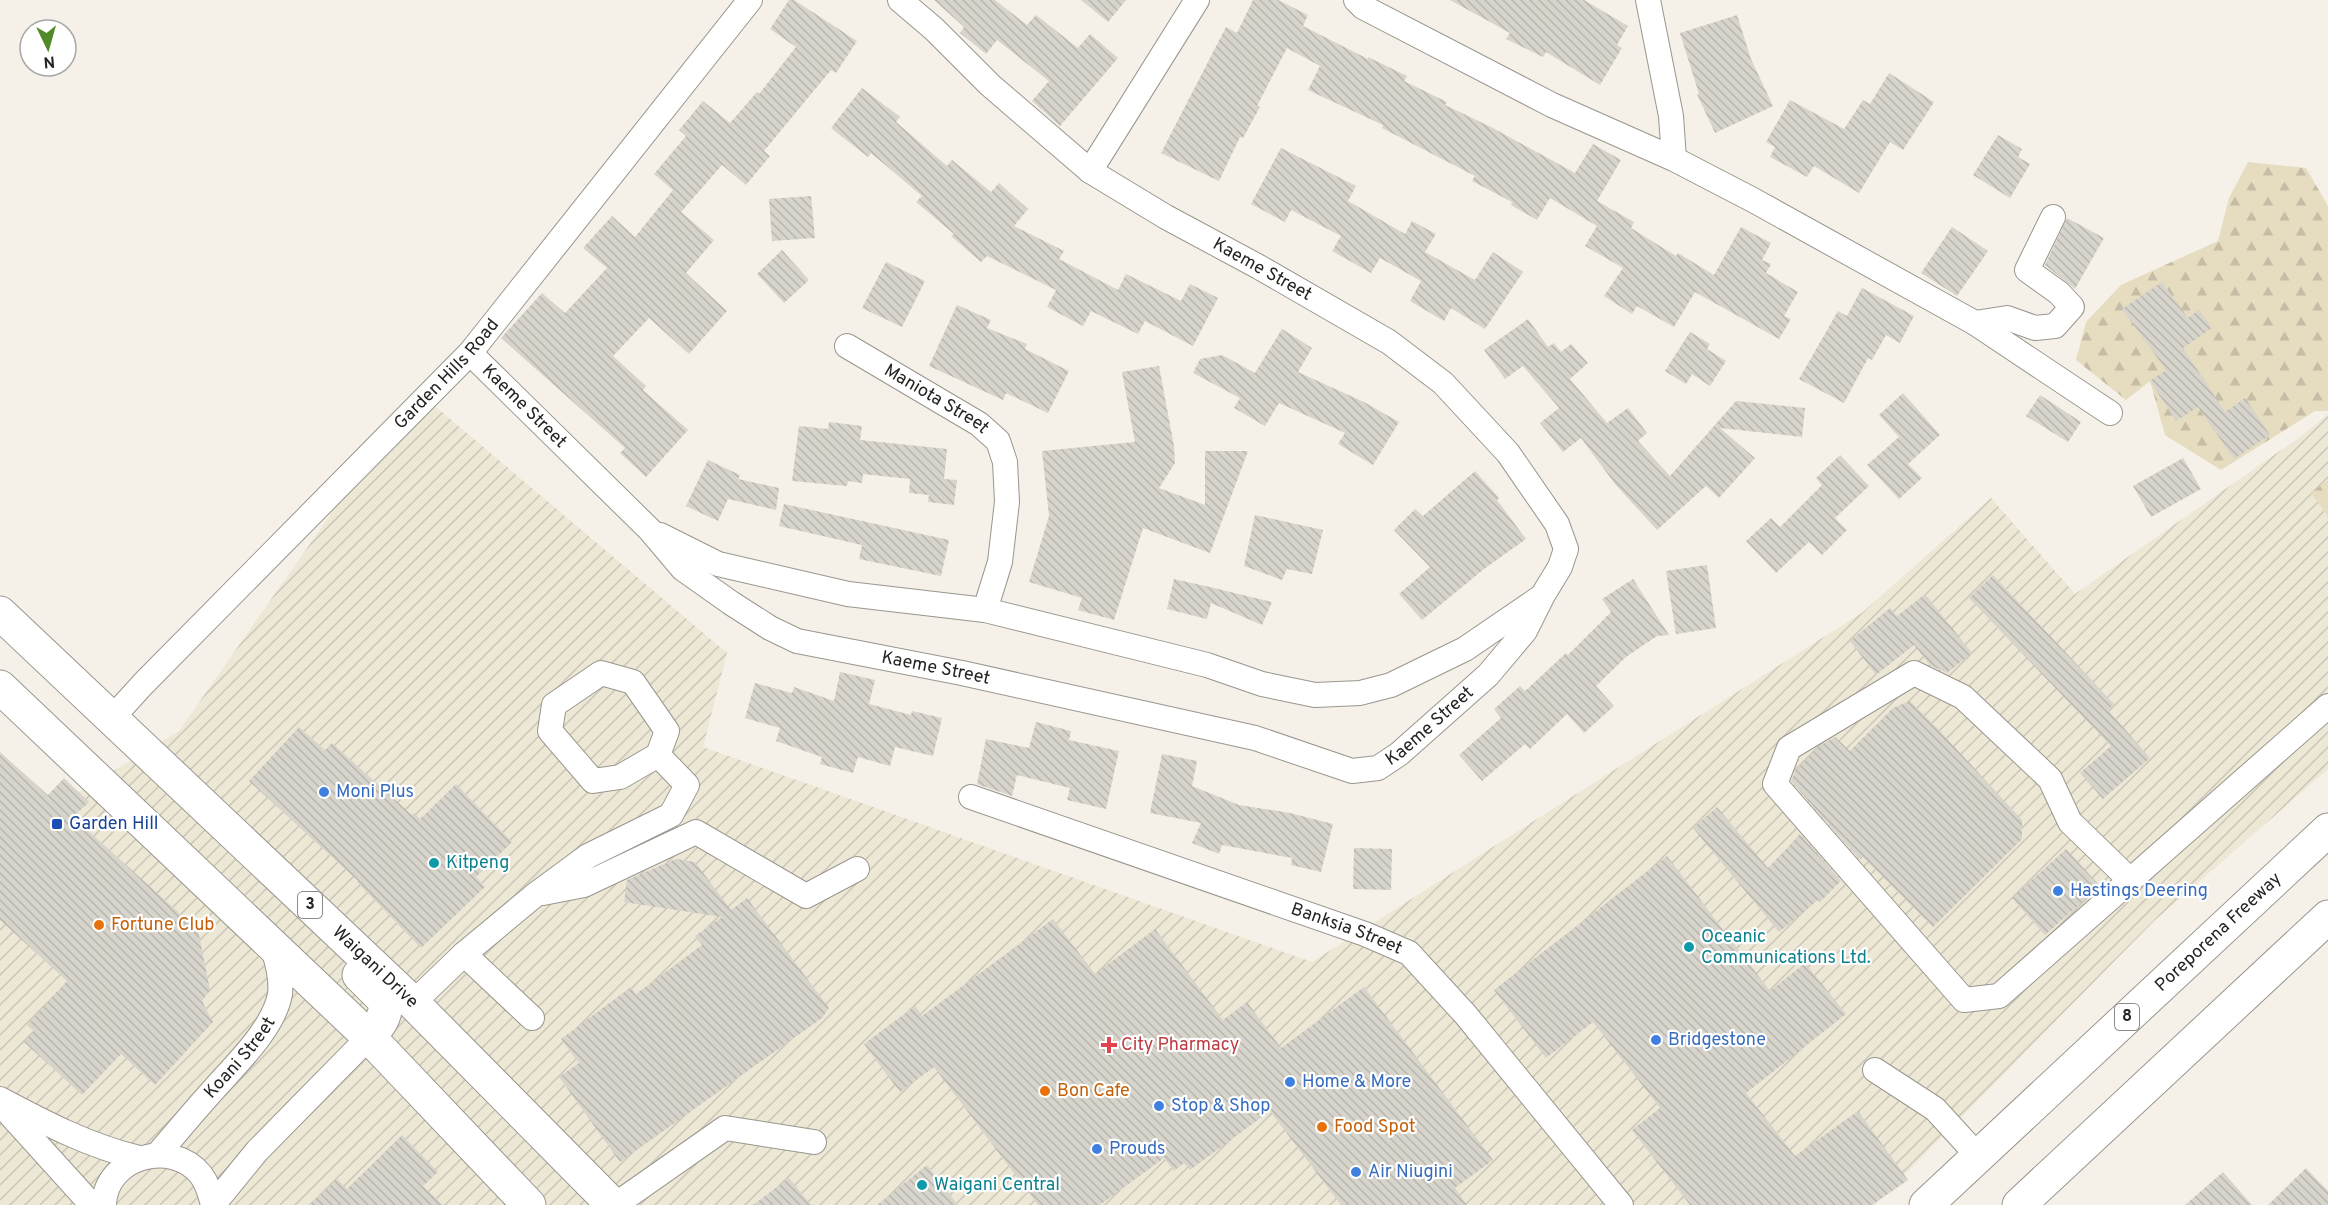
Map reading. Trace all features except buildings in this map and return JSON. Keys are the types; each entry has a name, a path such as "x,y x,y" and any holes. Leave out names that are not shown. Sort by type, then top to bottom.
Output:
{"highway":[{"name":"Waigani Drive","path":"0,613 238,835 413,1003 614,1205"},
{"path":"0,687 369,1037 529,1205"},
{"name":"Poreporena Freeway","path":"1926,1205 2328,830"},
{"path":"238,835 246,864 386,1002 383,1021 369,1037"},
{"path":"2019,1205 2328,917"}],"street":[{"name":"Kaeme Street","path":"470,353 650,530 683,569 770,628 797,641 962,673 1255,738 1352,771 1378,768 1399,754 1488,675 1525,631 1560,567 1566,549 1557,524 1508,453 1443,383 1389,342 1259,267 1166,217 1090,171 990,84 934,29 900,0"},
{"path":"1090,171 1197,0"},
{"path":"1648,0 1671,116 1674,159"},
{"name":"Garden Hills Road","path":"112,718 470,353 749,1"},
{"path":"1362,2 1552,105 1674,159 1975,323 2110,413"},
{"path":"1975,323 2007,318 2035,328 2055,326 2072,307 2059,293 2028,270 2053,217"},
{"name":"Maniota Street","path":"847,345 979,424 998,441 1005,462 1007,502 1000,562 985,610"},
{"path":"650,530 718,564 848,594 985,610 1207,665 1262,684 1315,695 1360,693 1391,685 1465,650 1543,596"},
{"path":"601,673 633,682 667,730 658,755 620,777 593,781 550,731 554,705 601,673"},
{"path":"2130,880 2070,822 2050,778 1963,697 1914,673 1789,748 1775,783 1964,1000 1999,996 2328,706"},
{"path":"413,1003 464,954 535,895 588,856 671,815 687,785 658,755"},
{"name":"Banksia Street","path":"971,797 1354,930 1408,953 1465,1014 1621,1205"},
{"path":"535,895 584,885 696,832 806,896 857,868"},
{"name":"Koani Street","path":"104,1205 111,1181 123,1167 148,1156 231,1071 261,1034 270,1020 280,994 279,968 272,944"},
{"path":"464,954 532,1018"},
{"path":"213,1205 257,1151 369,1037"},
{"path":"1875,1070 1935,1109 1978,1156"},
{"path":"0,1101 57,1129 110,1151 173,1157 188,1163 200,1174 209,1188 213,1205"},
{"path":"0,1101 92,1205"},
{"path":"614,1205 725,1128 814,1142"}],"shaded area":[{"path":"417,391 727,653 703,747 1312,962 1863,612 1991,498 2075,594 2300,437 2328,414 2328,769 2154,921 1875,1205 0,1205 0,801 22,827 179,731"}],"green space":[{"path":"2248,162 2306,168 2328,206 2328,411 2315,411 2221,470 2165,435 2150,381 2126,400 2076,360 2086,322 2121,285 2218,241 2229,198"},
{"path":"2328,480 2328,517 2311,493"}],"place":[{"name":"Moni Plus","path":"324,792"},
{"name":"Garden Hill","path":"57,824"},
{"name":"Kitpeng","path":"434,863"},
{"name":"Hastings Deering","path":"2058,891"},
{"name":"Fortune Club","path":"99,925"},
{"name":"Oceanic Communications Ltd.","path":"1689,947"},
{"name":"Bridgestone","path":"1656,1040"},
{"name":"City Pharmacy","path":"1109,1045"},
{"name":"Home & More","path":"1290,1082"},
{"name":"Bon Cafe","path":"1045,1091"},
{"name":"Stop & Shop","path":"1159,1106"},
{"name":"Food Spot","path":"1322,1127"},
{"name":"Prouds","path":"1097,1149"},
{"name":"Air Niugini","path":"1356,1172"},
{"name":"Waigani Central","path":"922,1185"}]}
